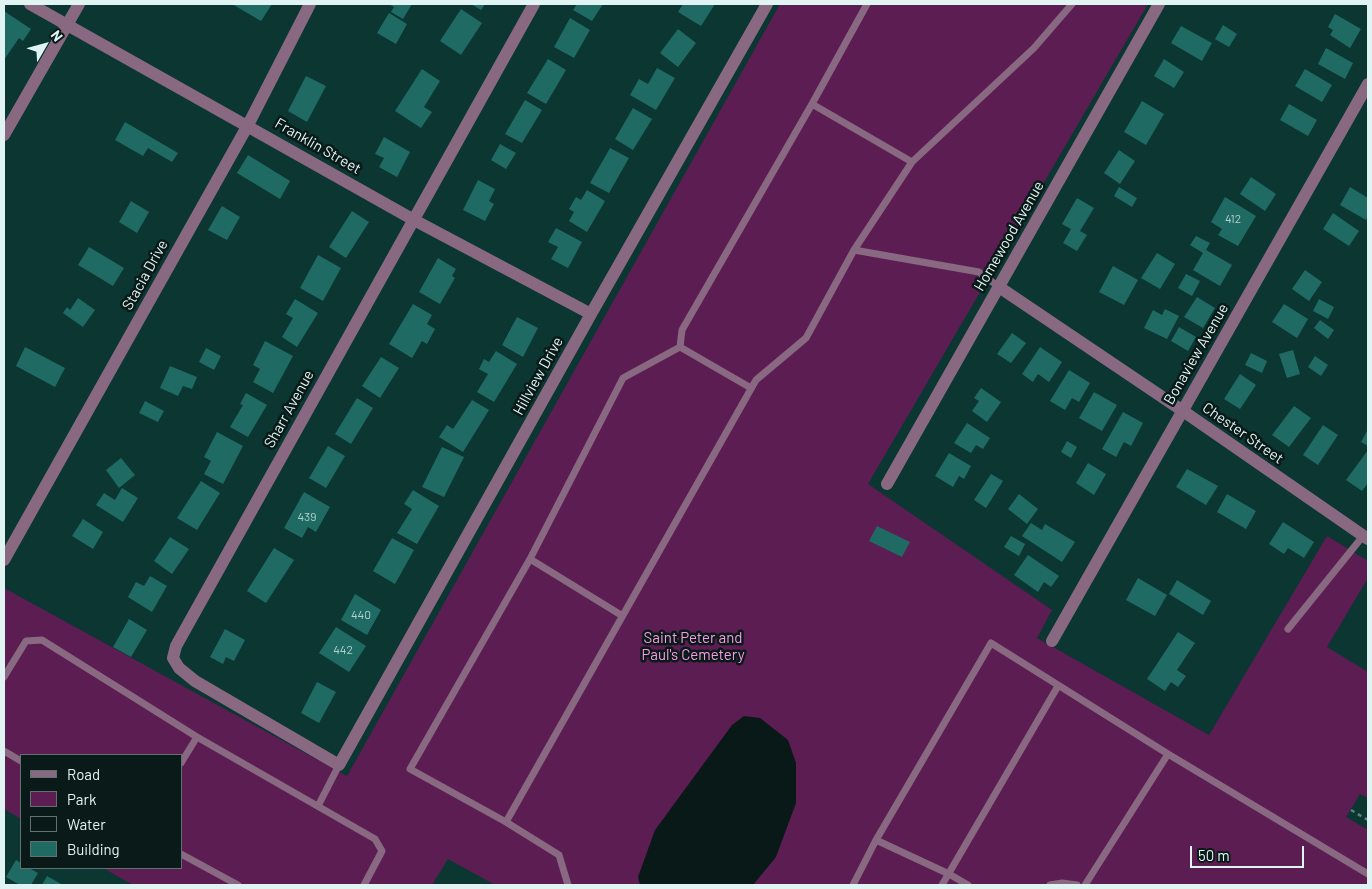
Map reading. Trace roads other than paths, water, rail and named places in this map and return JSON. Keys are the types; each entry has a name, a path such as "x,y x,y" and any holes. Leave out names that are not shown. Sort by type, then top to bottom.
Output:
{"street":[{"name":"Franklin Street","path":"30,4 414,220 591,314"},
{"path":"4,135 79,4"},
{"name":"Stacia Drive","path":"4,560 248,125 310,4"},
{"name":"Sharr Avenue","path":"339,765 195,681 179,668 173,658 176,646 534,4"},
{"name":"Hillview Drive","path":"339,765 767,4"},
{"name":"Homewood Avenue","path":"887,484 1160,4"},
{"name":"Bonaview Avenue","path":"1052,641 1368,84"},
{"name":"Chester Street","path":"999,287 1183,411 1366,538"}],"lane":[{"path":"680,347 682,330 812,104 867,4"},
{"path":"506,822 621,615 756,380 806,338 854,250 912,162 1034,48 1072,4"},
{"path":"812,104 912,162"},
{"path":"854,250 980,272 999,287"},
{"path":"680,347 752,388"},
{"path":"568,885 560,855 506,822 410,769 530,559 623,378 680,347"},
{"path":"1288,630 1366,538"},
{"path":"530,559 621,615"},
{"path":"4,677 26,641 42,640 197,737 375,839 382,851 364,885"},
{"path":"852,885 876,840 991,643 1168,754 1368,874"},
{"path":"942,885 1058,686"},
{"path":"182,761 197,737"},
{"path":"4,751 20,760"},
{"path":"1085,885 1168,754"},
{"path":"318,806 339,765"},
{"path":"876,840 949,874 968,885"},
{"path":"182,855 238,885"},
{"path":"1050,885 1062,882 1077,885"}],"water":[{"path":"744,716 760,718 788,740 796,763 796,803 776,857 753,885 640,885 638,877 655,830 732,725"}],"park label":[{"name":"Saint Peter and Paul's Cemetery","path":"693,646"}]}
